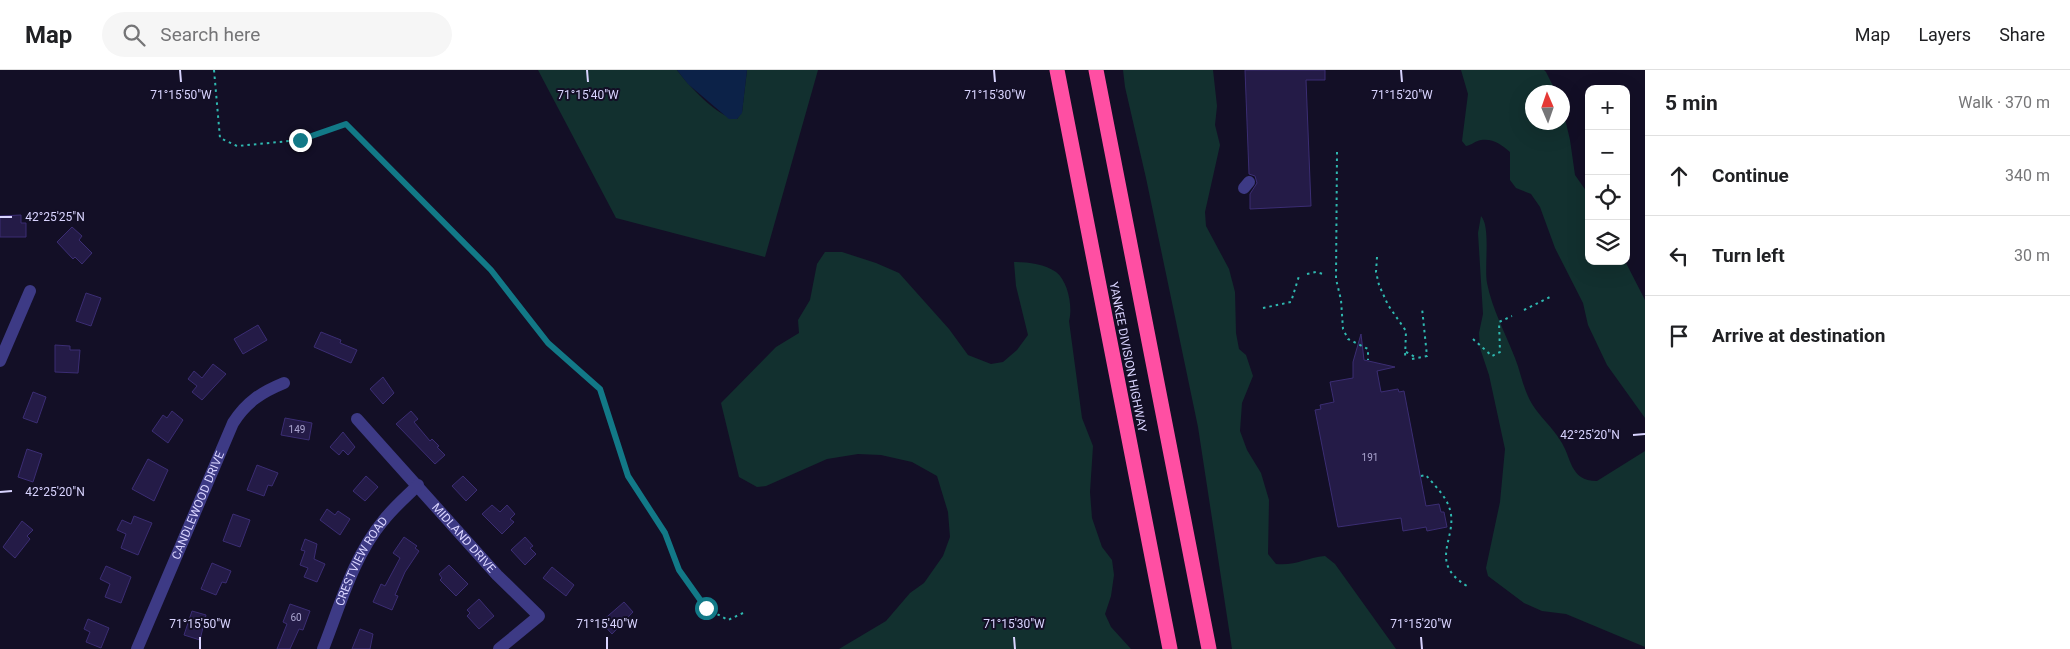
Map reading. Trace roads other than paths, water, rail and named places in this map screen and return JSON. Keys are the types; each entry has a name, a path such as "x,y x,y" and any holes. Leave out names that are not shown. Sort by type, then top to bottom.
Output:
{"highway":[{"name":"YANKEE DIVISION HIGHWAY","path":"1057,70 1170,649"},
{"name":"YANKEE DIVISION HIGHWAY","path":"1098,74 1209,649"}],"street":[{"path":"0,361 30,291"},
{"name":"CANDLEWOOD DRIVE","path":"138,649 233,423 251,400 265,391 284,383"},
{"name":"MIDLAND DRIVE","path":"357,419 497,575 539,616 499,649"},
{"name":"CRESTVIEW ROAD","path":"323,649 357,564 370,540 382,521 418,485"}],"water":[{"path":"677,70 747,70 742,113 737,119 729,119 688,84"}]}
